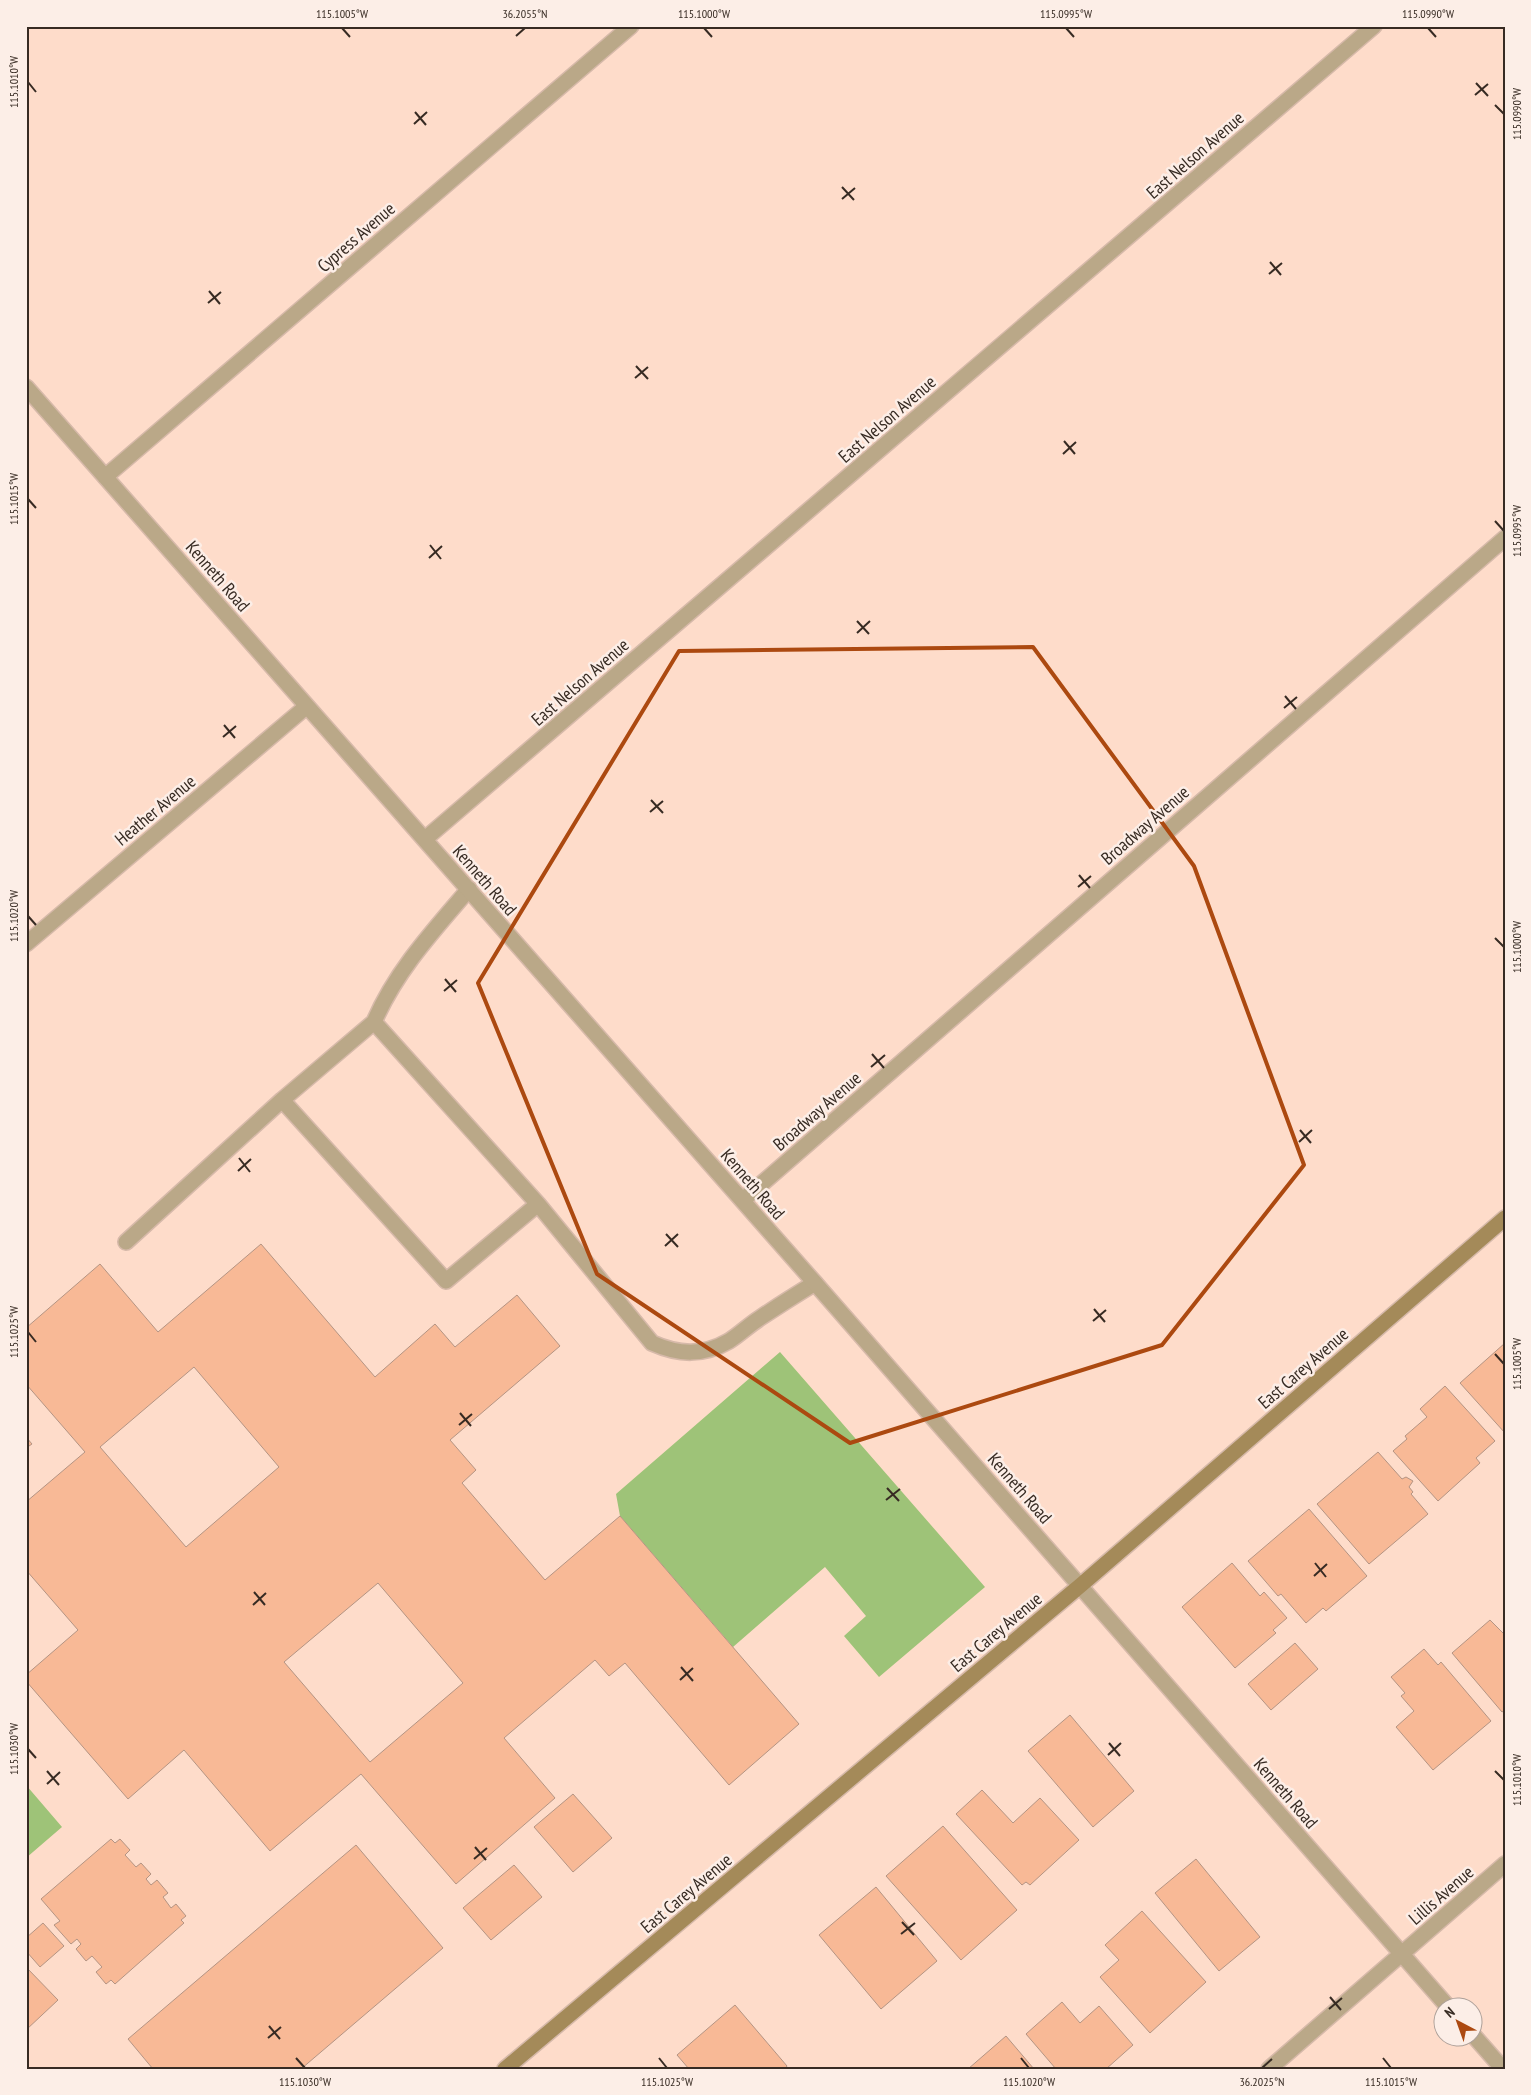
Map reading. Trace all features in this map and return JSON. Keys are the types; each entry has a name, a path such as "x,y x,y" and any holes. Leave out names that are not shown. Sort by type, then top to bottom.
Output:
{"main road":[{"name":"East Carey Avenue","path":"506,2069 1081,1586 1505,1218"}],"street":[{"name":"Cypress Avenue","path":"106,477 631,26"},
{"name":"East Nelson Avenue","path":"425,839 1374,26"},
{"name":"Kenneth Road","path":"26,387 743,1200 1440,1998"},
{"name":"Broadway Avenue","path":"743,1200 1505,538"},
{"name":"Heather Avenue","path":"26,944 307,706"},
{"path":"126,1242 282,1100 374,1022 383,1001 411,958 469,889"},
{"path":"374,1022 538,1204 652,1343 671,1351 693,1352 709,1349 728,1341 759,1318 815,1283"},
{"path":"282,1100 446,1281 538,1204"},
{"name":"Lillis Avenue","path":"1269,2069 1505,1864"},
{"path":"1484,2047 1503,2069"}],"highlighted area":[{"path":"1033,647 1194,866 1304,1165 1162,1345 850,1443 597,1274 478,983 679,651"}],"green space":[{"path":"780,1352 985,1587 879,1677 844,1636 866,1616 825,1567 733,1647 620,1516 616,1494"},
{"path":"26,1785 62,1827 26,1858"}],"building":[{"path":"261,1244 375,1377 435,1324 455,1347 517,1295 560,1346 450,1440 476,1470 462,1483 545,1580 620,1516 799,1724 729,1785 625,1663 609,1676 595,1660 504,1738 555,1798 456,1884 361,1774 270,1851 184,1750 128,1799 26,1681 26,1675 78,1630 26,1570 26,1502 85,1452 26,1384 26,1328 100,1264 158,1332","holes":["194,1367 279,1467 186,1547 100,1447","378,1583 463,1683 370,1762 284,1662"]},
{"path":"1505,1343 1505,1433 1460,1383"},
{"path":"1445,1386 1495,1441 1476,1458 1480,1463 1438,1501 1393,1451 1407,1439 1405,1436 1427,1417 1420,1409"},
{"path":"26,1437 32,1444 26,1448"},
{"path":"1378,1452 1402,1479 1406,1477 1413,1481 1409,1487 1413,1492 1411,1494 1428,1514 1369,1564 1317,1504"},
{"path":"1309,1509 1367,1576 1326,1611 1323,1608 1306,1623 1281,1594 1278,1596 1248,1561"},
{"path":"1232,1563 1260,1596 1264,1592 1287,1618 1273,1630 1276,1633 1235,1668 1182,1607"},
{"path":"1490,1620 1505,1635 1505,1710 1502,1712 1452,1653"},
{"path":"1295,1643 1318,1669 1271,1710 1248,1684"},
{"path":"1424,1649 1438,1665 1441,1662 1491,1721 1433,1770 1396,1727 1414,1711 1401,1696 1405,1693 1391,1677"},
{"path":"1070,1715 1134,1791 1093,1827 1028,1751"},
{"path":"982,1790 1013,1823 1040,1798 1079,1840 1030,1885 1026,1882 1022,1885 956,1814"},
{"path":"573,1794 612,1838 573,1872 534,1827"},
{"path":"943,1826 1017,1910 961,1960 886,1876"},
{"path":"111,1839 115,1843 120,1839 130,1850 125,1855 136,1867 141,1863 151,1874 146,1879 151,1885 157,1880 168,1893 163,1897 171,1908 176,1904 186,1916 181,1920 184,1923 115,1984 111,1980 106,1984 96,1972 102,1967 92,1956 86,1961 76,1949 81,1944 77,1939 71,1944 54,1925 60,1921 41,1899"},
{"path":"356,1845 443,1948 301,2069 153,2069 128,2039"},
{"path":"1196,1859 1260,1937 1219,1971 1155,1893"},
{"path":"514,1865 542,1897 491,1940 463,1908"},
{"path":"876,1887 937,1961 881,2009 819,1935"},
{"path":"1142,1911 1206,1982 1150,2033 1100,1977 1119,1960 1105,1945"},
{"path":"43,1923 64,1946 40,1967 26,1951 26,1938"},
{"path":"26,1967 58,2000 26,2030"},
{"path":"1062,2002 1080,2023 1099,2006 1133,2045 1106,2069 1056,2069 1026,2034"},
{"path":"735,2005 787,2066 785,2069 689,2069 677,2055"},
{"path":"1006,2036 1034,2069 968,2069"}]}
